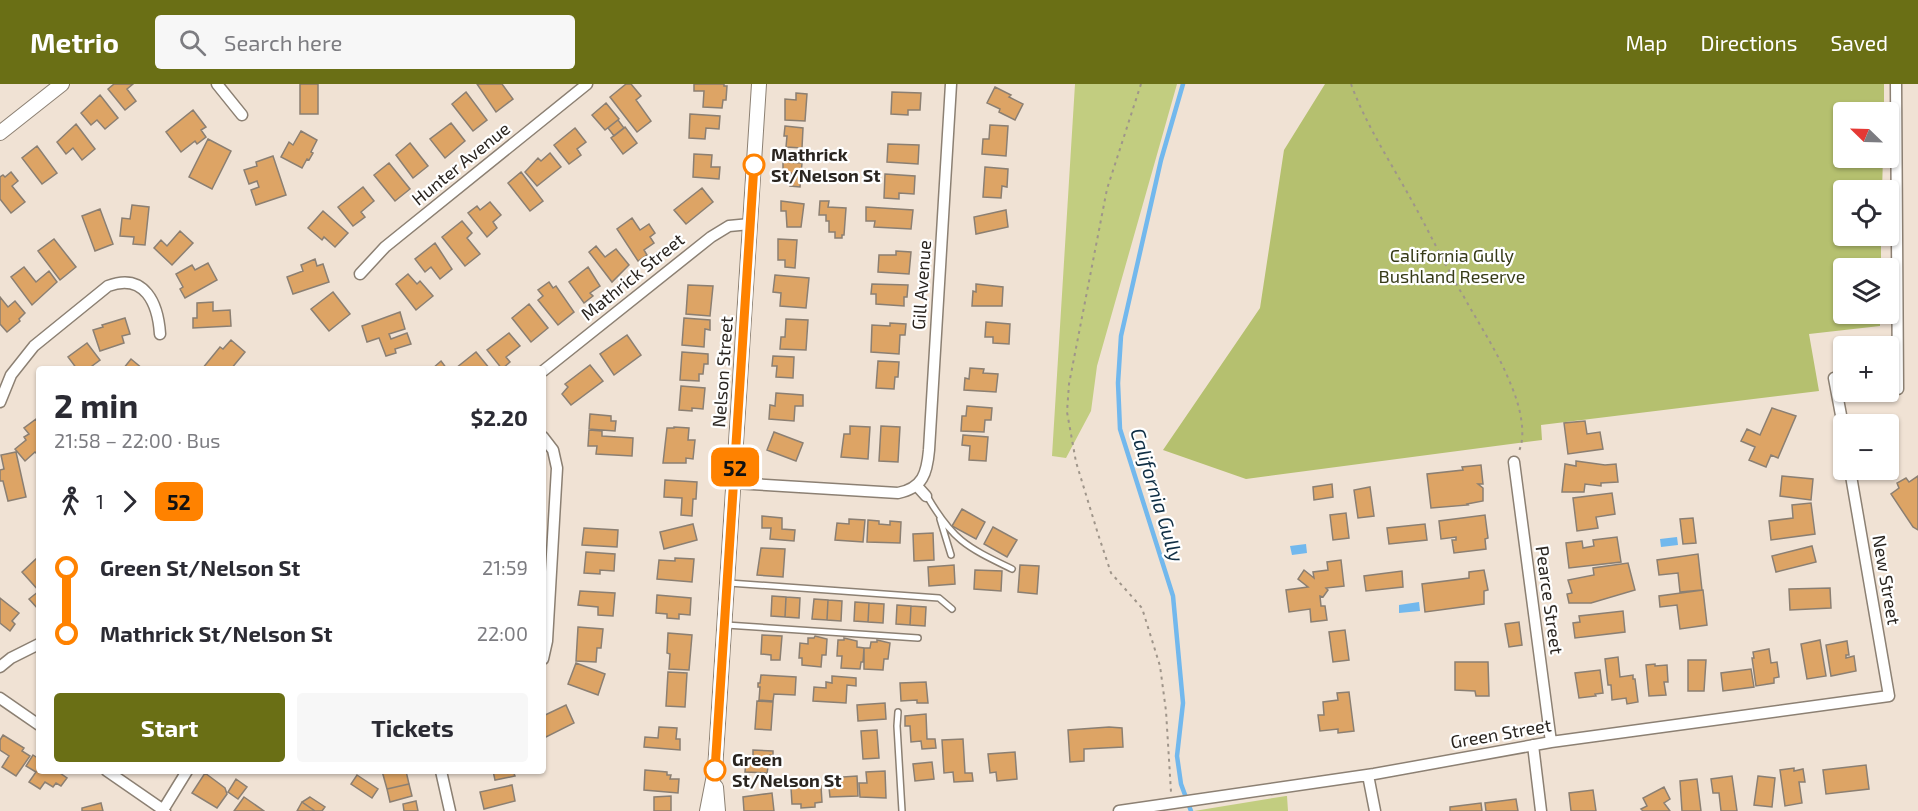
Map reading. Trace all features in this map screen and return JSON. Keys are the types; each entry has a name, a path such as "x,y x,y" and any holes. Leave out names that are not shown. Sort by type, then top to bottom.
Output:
{"street":[{"path":"0,133 62,84"},
{"path":"218,84 242,115"},
{"name":"Hunter Avenue","path":"360,274 384,247 586,84"},
{"name":"Nelson Street","path":"707,811 715,770 759,84"},
{"name":"Gill Avenue","path":"917,486 925,472 928,457 951,84"},
{"path":"1896,84 1898,336"},
{"name":"Mathrick Street","path":"546,368 711,237 729,226 750,224"},
{"path":"0,402 11,375 34,346 108,286 128,283 148,294 156,307 160,334"},
{"path":"546,441 553,450 557,468 546,646"},
{"name":"Pearce Street","path":"1514,462 1551,742"},
{"name":"New Street","path":"1852,480 1889,696"},
{"path":"734,483 898,493 909,491 917,486 926,496"},
{"path":"0,667 11,658 36,646"},
{"name":"Green Street","path":"1119,811 1368,775 1551,742 1889,696"},
{"path":"0,698 36,722"},
{"path":"1533,745 1541,811"},
{"name":"Nelson Street","path":"715,770 718,811"},
{"path":"111,774 164,810 185,774"},
{"path":"442,774 450,811"},
{"path":"1368,775 1375,811"}],"lane":[{"path":"926,496 940,518 957,538 1012,569"},
{"path":"940,518 951,555"},
{"path":"728,583 939,598 952,609"},
{"path":"724,625 918,638"},
{"path":"898,712 902,811"}],"path":[{"path":"1141,84 1107,189 1069,384 1067,412 1076,462 1111,573 1142,608 1160,666 1173,804"},
{"path":"1351,84 1364,115 1501,362 1512,387 1519,411 1523,442 1514,462"}],"green space":[{"path":"1075,84 1177,84 1097,366 1091,411 1066,458 1052,456"},
{"name":"California Gully Bushland Reserve","path":"1325,84 1884,84 1884,102 1833,102 1833,168 1883,168 1882,180 1833,180 1833,246 1881,246 1881,258 1833,258 1833,324 1880,324 1880,326 1809,334 1819,391 1541,425 1542,440 1246,479 1163,450 1260,308 1284,150"},
{"path":"1286,796 1288,811 1194,811"}],"water":[{"path":"1677,537 1678,545 1661,547 1660,539"},
{"path":"1306,544 1307,553 1292,555 1290,546"},
{"path":"1419,602 1420,611 1399,613 1399,605"}],"building":[{"path":"114,84 133,84 127,89 136,101 125,110 108,89"},
{"path":"300,84 318,84 318,114 300,114"},
{"path":"477,84 502,84 513,99 496,112"},
{"path":"626,84 631,84 641,96 636,100 651,121 637,132 610,97"},
{"path":"694,84 724,84 727,86 726,100 723,100 722,108 703,107 704,91 694,91"},
{"path":"995,87 1023,104 1015,120 987,103"},
{"path":"466,92 487,120 473,131 452,104"},
{"path":"892,92 921,93 920,110 908,110 908,115 891,114"},
{"path":"796,93 807,94 805,121 785,120 785,99 796,100"},
{"path":"100,95 118,118 105,129 97,120 91,125 81,113"},
{"path":"606,103 619,119 605,130 592,115"},
{"path":"193,110 206,127 201,130 206,137 197,144 195,141 181,152 166,132"},
{"path":"690,114 720,116 719,129 706,128 705,139 689,138"},
{"path":"618,120 624,128 614,136 608,128"},
{"path":"451,123 465,141 445,158 430,139"},
{"path":"76,124 95,149 82,160 73,148 66,154 57,142"},
{"path":"990,125 1008,126 1006,156 982,154 983,139 989,139"},
{"path":"785,126 803,128 802,148 786,147"},
{"path":"625,127 637,143 623,154 611,138"},
{"path":"575,128 586,142 577,149 581,155 569,164 554,145"},
{"path":"301,131 317,140 311,152 313,153 302,168 281,157 289,142 293,145"},
{"path":"208,139 231,151 212,189 189,177"},
{"path":"410,143 428,166 413,178 396,155"},
{"path":"888,144 919,145 918,164 887,162"},
{"path":"37,146 57,173 42,184 22,158"},
{"path":"550,153 561,167 537,186 525,172 538,158 541,161"},
{"path":"694,154 712,155 711,167 720,167 719,179 693,177"},
{"path":"273,156 286,195 256,205 251,190 259,187 257,181 249,184 244,170 257,166 256,162"},
{"path":"783,162 802,163 800,187 790,186 791,173 783,172"},
{"path":"389,163 410,189 395,201 374,175"},
{"path":"985,167 1008,169 1007,187 1002,186 1001,198 983,197"},
{"path":"11,172 18,181 12,186 25,202 11,213 0,199 0,177 3,175 5,177"},
{"path":"521,172 543,201 530,211 508,183"},
{"path":"885,174 915,176 914,194 899,193 899,199 884,198"},
{"path":"363,187 374,201 361,212 365,217 353,226 338,207"},
{"path":"702,188 713,202 686,224 674,210"},
{"path":"781,201 804,204 801,227 787,227 786,211 781,211"},
{"path":"820,201 829,201 828,207 846,208 842,238 835,238 835,232 829,232 829,221 826,221 826,215 819,215"},
{"path":"490,202 501,215 493,222 497,228 487,237 468,213 477,206 480,210"},
{"path":"132,205 149,207 145,245 133,244 134,237 120,236 122,218 130,219"},
{"path":"866,207 913,210 911,229 874,227 875,221 866,221"},
{"path":"100,209 113,244 95,251 82,216"},
{"path":"1006,210 1008,227 976,234 974,217"},
{"path":"323,211 348,233 335,247 324,237 322,240 308,228"},
{"path":"632,218 640,230 649,224 655,233 650,237 654,243 644,250 647,255 638,261 617,229"},
{"path":"462,221 472,233 467,238 480,254 465,266 442,237"},
{"path":"180,231 193,243 172,265 154,248 161,240 167,246"},
{"path":"54,239 76,267 60,280 38,251"},
{"path":"778,239 797,240 795,268 785,267 785,260 778,260"},
{"path":"435,243 452,269 440,279 431,267 425,272 415,259"},
{"path":"596,246 605,257 616,249 629,265 612,282 589,252"},
{"path":"896,251 911,252 909,274 878,272 879,255 896,255"},
{"path":"315,259 317,266 323,264 329,282 293,294 287,277 303,271 301,265"},
{"path":"208,263 217,280 185,298 180,289 183,287 176,274 192,265 195,270"},
{"path":"24,267 36,282 49,271 57,282 32,305 11,277"},
{"path":"588,267 600,286 590,293 593,296 584,303 569,282"},
{"path":"408,274 417,284 420,281 433,296 416,310 396,284"},
{"path":"775,275 809,278 806,308 780,306 781,293 773,292"},
{"path":"549,282 553,288 556,286 574,312 558,325 538,300 543,296 538,290"},
{"path":"872,284 908,285 904,306 876,304 876,294 871,294"},
{"path":"976,284 1003,287 1002,306 972,306"},
{"path":"688,285 713,286 710,316 686,314"},
{"path":"333,292 350,314 329,331 311,309"},
{"path":"0,297 8,307 15,301 25,313 19,319 20,321 7,332 0,324"},
{"path":"213,302 213,311 230,310 231,326 193,328 193,318 197,318 197,303"},
{"path":"529,304 548,328 531,342 512,318"},
{"path":"400,312 405,329 389,334 391,339 407,333 411,344 395,349 396,353 386,356 379,338 367,342 362,326"},
{"path":"125,318 130,334 122,336 124,343 100,351 93,330"},
{"path":"684,318 710,320 710,330 705,329 704,347 682,345"},
{"path":"786,319 808,320 806,350 780,349 781,337 785,337"},
{"path":"986,322 1010,324 1009,344 993,343 993,337 985,337"},
{"path":"890,323 906,324 905,335 900,335 899,354 871,352 872,325 890,326"},
{"path":"509,333 520,346 506,357 510,362 505,366 500,366 487,350"},
{"path":"627,335 641,355 614,375 600,354"},
{"path":"231,340 245,352 233,366 204,366 220,347 223,349"},
{"path":"87,343 100,360 92,366 75,366 68,357"},
{"path":"476,352 488,366 458,366"},
{"path":"682,352 708,354 708,364 704,364 703,374 699,374 699,381 680,380"},
{"path":"773,356 794,357 793,378 776,377 777,366 772,366"},
{"path":"131,359 139,366 125,366"},
{"path":"441,361 445,366 435,366"},
{"path":"878,361 899,362 894,389 876,388"},
{"path":"590,365 603,381 571,405 562,394 568,387 565,384"},
{"path":"970,368 984,369 983,373 998,374 996,392 964,390 965,378 969,379"},
{"path":"681,386 705,388 703,409 679,410"},
{"path":"776,393 803,395 803,406 795,406 794,421 769,419 770,405 775,406"},
{"path":"967,406 992,408 991,420 985,420 984,432 961,431 962,416 966,416"},
{"path":"1772,408 1796,416 1778,458 1771,455 1766,467 1749,460 1755,447 1741,441 1747,429 1760,435"},
{"path":"590,414 611,416 611,421 616,421 615,431 589,429"},
{"path":"36,419 36,453 25,461 15,449 26,440 24,437 29,434 24,428"},
{"path":"1585,421 1587,434 1600,432 1603,449 1568,454 1564,423"},
{"path":"850,426 870,427 868,459 841,457 844,434 850,434"},
{"path":"881,426 900,427 898,462 879,461"},
{"path":"667,428 689,428 688,440 695,440 693,459 686,458 686,463 663,463"},
{"path":"589,430 602,431 602,436 633,438 632,456 596,454 597,446 588,446"},
{"path":"774,432 803,443 796,461 767,450"},
{"path":"963,435 988,437 986,461 969,460 970,446 962,445"},
{"path":"16,452 26,497 8,501 3,481 0,481 0,470 4,469 1,455"},
{"path":"1576,461 1605,465 1616,464 1618,482 1601,483 1601,486 1585,484 1584,492 1562,492 1565,464 1576,466"},
{"path":"1481,465 1483,484 1478,484 1483,488 1483,501 1468,505 1431,508 1427,474 1463,470 1462,467"},
{"path":"1782,476 1813,479 1811,500 1780,496"},
{"path":"1918,476 1918,530 1913,527 1891,494 1899,488 1897,483 1906,478 1909,482"},
{"path":"665,480 697,482 692,516 681,515 682,498 664,497"},
{"path":"1332,484 1333,497 1314,500 1313,487"},
{"path":"1370,487 1374,516 1358,518 1354,490"},
{"path":"1612,493 1615,514 1596,517 1598,528 1577,531 1573,498"},
{"path":"1811,503 1815,534 1771,540 1769,521 1793,518 1792,505"},
{"path":"962,509 985,522 976,539 952,526"},
{"path":"1346,513 1349,538 1333,540 1330,515"},
{"path":"1485,515 1488,538 1485,539 1486,549 1454,553 1452,540 1456,540 1456,537 1441,539 1439,521"},
{"path":"762,516 782,518 782,529 795,530 794,541 770,539 771,528 762,528"},
{"path":"1693,518 1696,543 1683,544 1680,519"},
{"path":"849,519 865,520 863,542 835,540 837,523 849,524"},
{"path":"868,520 890,525 890,521 901,522 900,543 867,542"},
{"path":"693,524 697,540 664,549 660,532"},
{"path":"1425,524 1427,540 1389,544 1387,528"},
{"path":"993,527 1017,540 1007,557 984,544"},
{"path":"584,528 618,530 617,547 582,545"},
{"path":"933,533 934,560 914,561 913,534"},
{"path":"1617,537 1621,562 1569,568 1566,543 1582,541 1583,548 1594,546 1593,540"},
{"path":"1812,546 1816,562 1776,572 1772,556"},
{"path":"761,548 785,549 783,577 757,575"},
{"path":"586,552 615,554 614,571 600,570 600,574 584,573"},
{"path":"1698,554 1702,590 1680,592 1678,573 1659,575 1657,560"},
{"path":"675,558 694,559 692,582 657,579 659,560 675,561"},
{"path":"36,559 36,588 22,572"},
{"path":"1341,560 1344,586 1326,588 1328,590 1323,597 1320,596 1321,606 1325,606 1327,620 1311,622 1310,609 1289,612 1286,590 1308,587 1298,579 1304,570 1314,578 1313,572 1328,570 1327,562"},
{"path":"1628,563 1635,590 1591,603 1569,603 1567,594 1572,593 1568,580 1594,575 1593,568"},
{"path":"954,565 955,584 929,586 928,567"},
{"path":"1020,565 1039,566 1037,594 1018,592"},
{"path":"975,570 1002,571 1001,591 974,589"},
{"path":"1484,570 1488,590 1484,591 1484,604 1425,612 1422,584 1469,578 1469,572"},
{"path":"1402,571 1403,587 1366,591 1364,576"},
{"path":"1830,588 1831,608 1790,610 1789,589"},
{"path":"1703,590 1707,625 1680,629 1677,605 1660,607 1659,596"},
{"path":"580,591 615,593 613,616 598,615 598,607 578,605"},
{"path":"36,593 36,607 29,599"},
{"path":"657,595 691,598 690,615 679,614 679,619 667,618 667,614 656,613"},
{"path":"772,596 786,597 785,617 771,616"},
{"path":"786,597 800,598 799,618 785,617"},
{"path":"0,598 19,613 12,621 15,624 10,631 0,623"},
{"path":"814,599 828,600 827,620 812,619"},
{"path":"828,600 842,601 841,621 827,620"},
{"path":"855,602 869,603 868,622 854,621"},
{"path":"869,603 884,604 883,623 868,622"},
{"path":"897,605 911,606 910,625 896,624"},
{"path":"911,606 926,607 925,626 910,625"},
{"path":"1623,611 1625,632 1575,638 1573,623 1580,622 1579,616"},
{"path":"1519,622 1522,645 1509,647 1505,624"},
{"path":"578,627 603,629 601,648 597,648 596,662 576,661"},
{"path":"1345,630 1349,660 1333,662 1329,632"},
{"path":"668,633 692,635 689,670 669,669"},
{"path":"762,635 782,636 780,660 771,660 771,655 761,654"},
{"path":"815,636 827,639 826,655 822,655 821,667 802,665 802,658 799,658 800,643 808,644 808,638"},
{"path":"844,638 857,641 857,647 864,648 860,669 841,668 842,656 837,656 838,640 844,640"},
{"path":"877,640 890,643 888,659 884,659 883,670 864,669 864,648 870,648 871,642 877,642"},
{"path":"1820,640 1826,676 1807,679 1801,644"},
{"path":"1847,641 1849,655 1846,655 1846,658 1854,656 1856,671 1831,676 1826,645"},
{"path":"1769,649 1771,663 1777,662 1779,677 1774,678 1774,683 1756,686 1753,652"},
{"path":"1618,657 1620,677 1633,675 1635,679 1638,702 1627,704 1626,698 1612,700 1605,659"},
{"path":"1688,660 1706,660 1704,691 1688,691"},
{"path":"1455,662 1488,662 1489,696 1476,696 1475,691 1455,690"},
{"path":"576,663 605,674 598,695 568,684"},
{"path":"1655,664 1655,666 1667,665 1668,682 1664,682 1666,695 1649,696 1646,665"},
{"path":"1751,669 1754,687 1723,691 1721,673"},
{"path":"1600,670 1603,693 1579,698 1575,673"},
{"path":"668,672 687,673 685,707 666,706"},
{"path":"761,675 796,677 795,695 774,694 773,701 759,700 758,683 760,683"},
{"path":"832,676 856,678 856,686 847,685 846,703 813,701 814,687 826,688 826,682 832,683"},
{"path":"926,682 928,703 917,703 917,700 901,701 900,683"},
{"path":"1349,692 1354,731 1338,733 1338,729 1320,731 1318,715 1324,715 1323,702 1338,700 1337,693"},
{"path":"757,701 773,702 771,730 755,729"},
{"path":"885,703 886,719 858,721 857,705"},
{"path":"566,705 574,723 546,737 546,715"},
{"path":"926,714 927,739 935,739 936,748 922,749 921,741 911,742 910,726 905,726 905,716"},
{"path":"659,727 677,728 676,739 680,739 680,750 644,747 645,737 658,738"},
{"path":"1122,728 1123,747 1084,749 1084,761 1070,762 1068,730"},
{"path":"877,730 879,758 863,759 861,731"},
{"path":"3,735 24,748 22,751 30,756 16,776 2,767 9,756 0,750 0,740"},
{"path":"963,739 965,773 972,773 973,781 954,782 953,772 944,773 942,740"},
{"path":"753,750 773,751 773,756 770,755 767,773 745,772 746,761 753,761"},
{"path":"1015,752 1017,779 997,781 996,772 990,773 988,754"},
{"path":"33,755 36,757 36,772 26,766"},
{"path":"932,762 934,779 915,781 913,764"},
{"path":"1866,765 1869,789 1826,794 1823,770"},
{"path":"1794,768 1794,771 1803,769 1805,782 1799,782 1802,803 1785,806 1780,770"},
{"path":"645,770 667,772 667,775 671,775 670,779 679,779 678,793 644,790"},
{"path":"885,771 886,798 860,797 859,783 867,783 866,772"},
{"path":"36,772 36,774 61,774 67,778 61,786 56,783 53,787 45,782 40,789 29,782"},
{"path":"206,774 225,788 227,794 217,808 192,793"},
{"path":"383,774 407,774 409,784 387,789"},
{"path":"494,774 514,774 515,776 495,780"},
{"path":"357,775 378,789 372,798 351,784"},
{"path":"857,776 858,796 830,797 828,778"},
{"path":"1732,776 1737,811 1721,811 1719,793 1713,793 1711,779"},
{"path":"1758,776 1775,778 1772,807 1754,805"},
{"path":"236,779 247,787 238,799 228,792"},
{"path":"1697,779 1701,811 1682,811 1680,781"},
{"path":"409,784 412,796 390,802 387,789"},
{"path":"512,785 515,801 484,809 480,792"},
{"path":"821,786 822,802 815,803 815,807 801,808 801,804 792,804 791,788"},
{"path":"1664,787 1670,799 1664,803 1670,811 1643,811 1641,809 1647,806 1643,798"},
{"path":"1593,790 1596,811 1571,811 1569,793"},
{"path":"772,793 774,811 744,811 743,797"},
{"path":"671,796 671,811 654,811 654,797"},
{"path":"244,797 264,811 234,811"},
{"path":"310,797 325,807 322,811 315,811 302,802"},
{"path":"1516,799 1518,811 1486,811 1485,803"},
{"path":"416,801 418,811 404,811 403,804"},
{"path":"302,802 315,811 297,811"},
{"path":"101,803 103,811 82,811 82,808"},
{"path":"1481,803 1482,811 1450,811 1450,807"}],"waterway":[{"name":"California Gully","path":"1183,84 1161,160 1121,336 1118,383 1120,429 1173,596 1183,703 1177,756 1181,784 1191,811"}],"bus line":[{"name":"52","path":"715,770 754,165"}],"place":[{"name":"Mathrick St/Nelson St","path":"754,165"},
{"name":"Green St/Nelson St","path":"715,770"}]}
